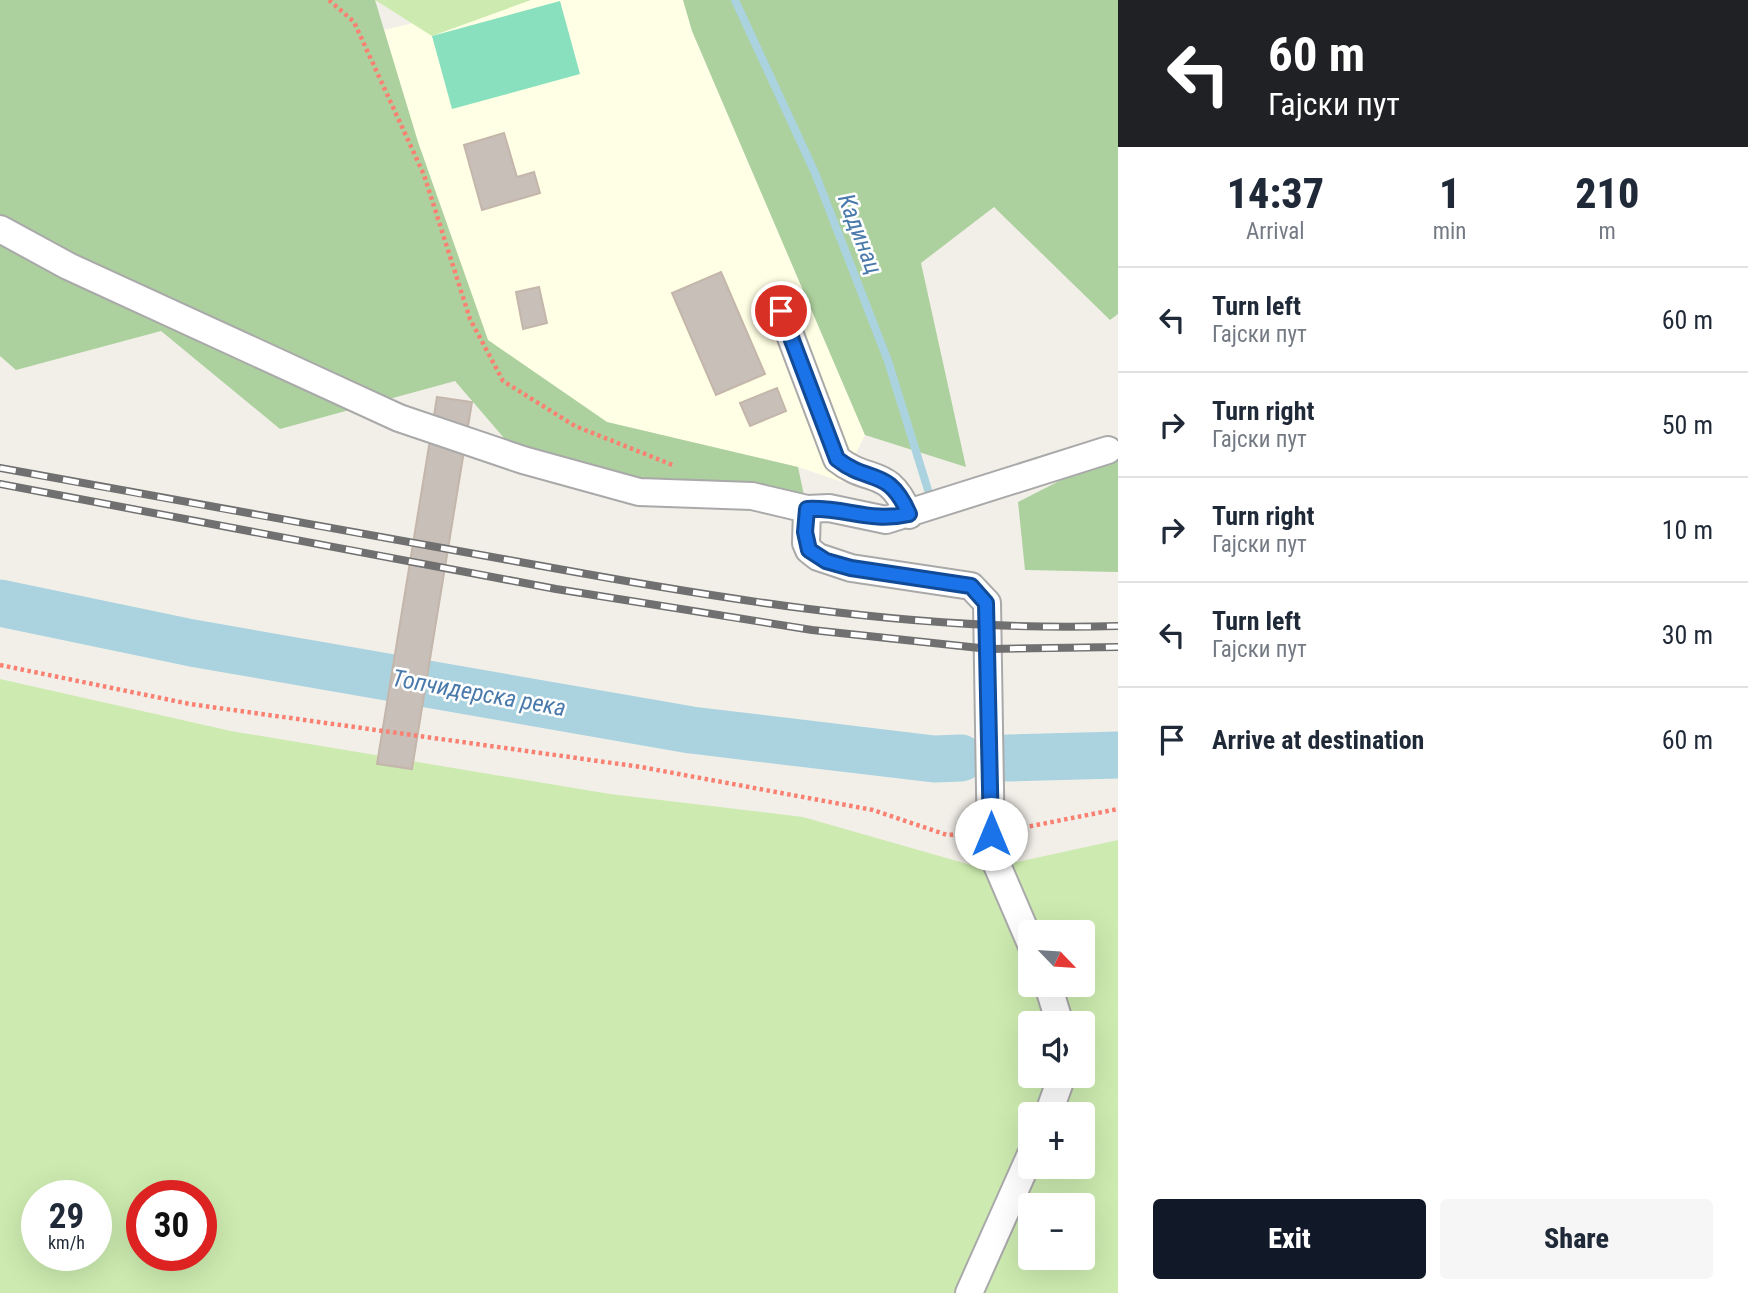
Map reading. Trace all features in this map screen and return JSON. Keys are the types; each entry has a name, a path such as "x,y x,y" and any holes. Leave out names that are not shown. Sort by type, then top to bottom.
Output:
{"street":[{"path":"0,229 68,266 399,418 523,460 639,492 752,496 807,509 829,508 886,520 1108,450"},
{"path":"781,311 837,459 884,479 900,494 909,514"},
{"path":"807,509 806,543 818,557 851,568 971,586 986,603 991,851 1020,920"},
{"path":"969,1293 1020,1179"}],"path":[{"path":"329,0 354,22 424,176 470,319 503,381 575,426 676,466"},
{"path":"0,665 190,704 641,767 760,788 873,810 947,835 991,834 1118,809"}],"shaded area":[{"path":"509,0 683,0 692,31 865,435 842,482 798,467 607,422 488,340 418,142 384,30"}],"green space":[{"path":"0,0 375,0 418,142 488,340 607,422 798,467 807,509 523,460 455,381 280,429 161,331 16,370 0,356"},
{"path":"375,0 531,0 432,36"},
{"path":"683,0 1118,0 1118,314 1110,320 994,207 921,263 966,467 865,435 692,31"},
{"path":"560,1 580,74 452,109 432,36"},
{"path":"1118,451 1118,572 1025,570 1018,502"},
{"path":"0,679 231,731 610,794 803,817 985,869 1118,840 1118,1293 0,1293"}],"building":[{"path":"504,133 517,177 534,172 540,193 482,210 464,145"},
{"path":"721,272 765,374 716,395 672,293"},
{"path":"539,287 547,323 523,329 516,292"},
{"path":"777,388 786,411 750,426 740,403"},
{"path":"437,397 472,402 412,769 377,764"}],"waterway":[{"name":"Кадинац","path":"735,0 815,173 888,361 928,490"},
{"name":"Топчидерска река","path":"0,603 192,643 691,730 934,759 961,758"},
{"name":"Топчидерска река","path":"1008,758 1118,755"}],"railway":[{"path":"0,468 579,573 809,609 963,624 1118,626"},
{"path":"0,484 556,589 812,630 989,649 1118,647"}],"route":[{"path":"781,311 837,459 843,464 884,479 900,494 909,514 886,520 872,519 842,509 807,509 805,532 809,550 826,561 851,568 971,586 981,594 986,603 990,676 991,834"}]}
